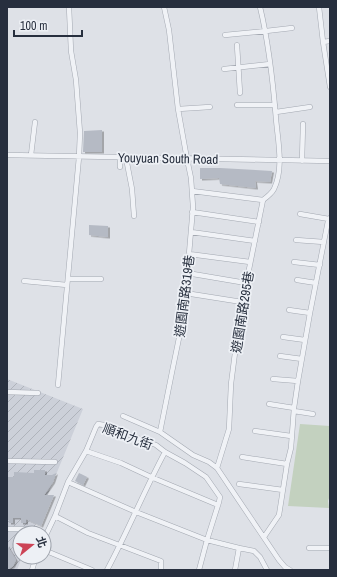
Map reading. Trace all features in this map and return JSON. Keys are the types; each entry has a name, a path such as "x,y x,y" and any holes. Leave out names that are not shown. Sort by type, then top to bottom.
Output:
{"street":[{"path":"58,385 79,157 79,126 76,80 71,51 69,7"},
{"name":"遊園南路319巷","path":"160,432 180,338 192,212 191,178 178,109 169,30 164,7"},
{"name":"遊園南路295巷","path":"217,468 229,429 231,384 242,302 250,262 264,200 274,191 278,177 280,160 276,112 266,31 260,7"},
{"path":"319,7 330,87"},
{"path":"225,34 292,28"},
{"path":"323,42 330,41"},
{"path":"237,45 240,92"},
{"path":"224,69 270,64"},
{"path":"237,105 275,105"},
{"path":"178,109 210,107"},
{"path":"276,112 310,107"},
{"path":"31,156 35,122"},
{"path":"302,161 303,124"},
{"name":"Youyuan South Road","path":"7,155 330,161"},
{"path":"120,167 123,158"},
{"path":"123,158 132,188 134,216"},
{"path":"192,190 264,200"},
{"path":"192,212 259,222"},
{"path":"264,537 279,515 291,448 294,410 304,340 324,242 328,236 328,221 330,218 300,214"},
{"path":"191,232 255,241"},
{"path":"296,240 324,242"},
{"path":"189,254 250,262"},
{"path":"294,262 320,265"},
{"path":"187,273 246,283"},
{"path":"68,279 101,279"},
{"path":"298,280 316,283"},
{"path":"24,281 67,285"},
{"path":"184,293 242,302"},
{"path":"289,310 310,313"},
{"path":"283,336 304,340"},
{"path":"280,356 302,359"},
{"path":"274,379 298,381"},
{"path":"7,392 38,393"},
{"path":"270,404 313,414"},
{"path":"123,416 160,432 217,468 287,569"},
{"name":"順和九街","path":"50,525 68,482 86,451 98,424 156,445 165,452 185,462 206,477 220,497 218,505"},
{"path":"255,431 291,436"},
{"path":"86,451 121,463 218,505 199,570"},
{"path":"107,570 136,512 151,477 165,452"},
{"path":"242,457 287,464"},
{"path":"7,461 55,462"},
{"path":"68,482 136,512 207,540 254,551 260,556 267,570"},
{"path":"239,484 283,490"},
{"path":"55,516 88,533 161,561 161,570"},
{"path":"235,570 239,548"},
{"path":"309,548 330,548"},
{"path":"52,553 92,570"}],"shaded area":[{"path":"7,379 83,409 35,525 12,525 12,565 19,565 17,570 7,570"}],"green space":[{"path":"300,424 330,426 329,508 288,506"}],"building":[{"path":"102,130 102,152 83,152 84,131"},
{"path":"200,168 272,171 270,182 255,181 256,188 220,184 219,178 200,179"},
{"path":"89,225 108,226 108,237 89,235"},
{"path":"34,470 45,470 45,475 52,475 56,473 53,482 44,495 54,495 41,525 26,519 26,523 21,523 21,518 13,518 13,523 9,523 9,520 7,520 8,477 14,477 14,472 34,473"},
{"path":"79,473 87,477 83,485 75,481"},
{"path":"7,545 12,553 12,565 14,565 7,570"}]}
